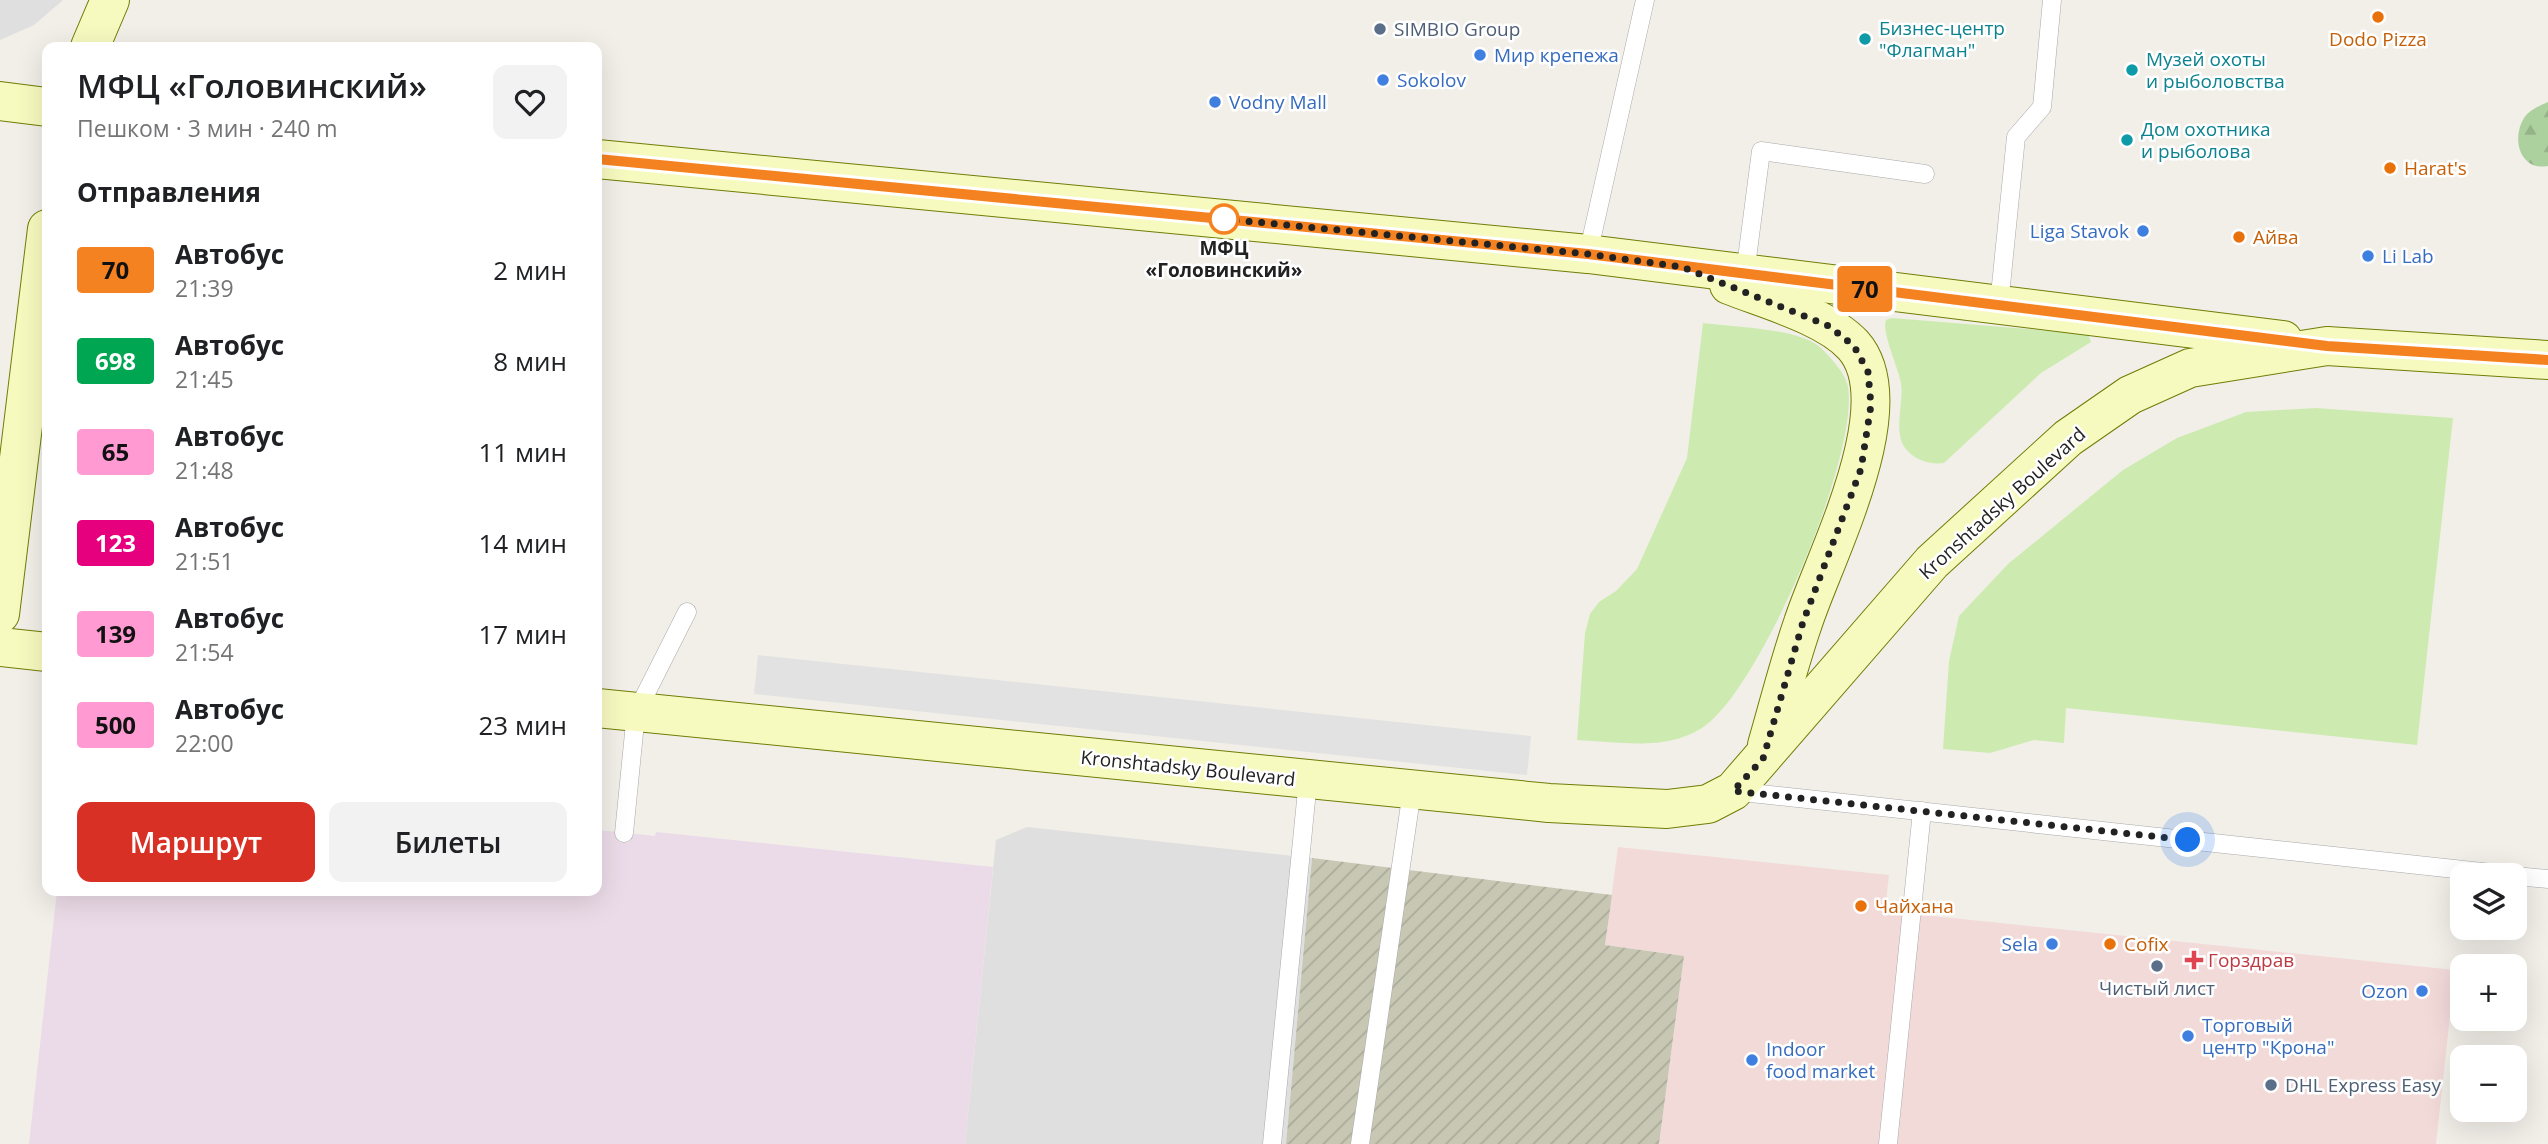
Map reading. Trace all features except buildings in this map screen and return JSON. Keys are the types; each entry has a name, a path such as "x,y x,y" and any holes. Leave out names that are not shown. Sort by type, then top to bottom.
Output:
{"main road":[{"path":"92,42 110,0"},
{"path":"0,101 42,106"},
{"name":"Kronshtadsky Boulevard","path":"602,159 1588,254 2327,346"},
{"name":"Kronshtadsky Boulevard","path":"1682,267 1829,326 1854,346 1868,372 1871,405 1861,469 1803,622 1763,759"},
{"path":"0,614 42,270"},
{"path":"2327,346 2548,360"},
{"name":"Kronshtadsky Boulevard","path":"602,709 1412,790 1667,809 1708,804 1733,791 1763,759 1932,562 2068,439 2130,395 2190,368 2327,346"},
{"path":"0,647 42,651"}],"lane":[{"path":"1588,254 1645,0"},
{"path":"1999,305 2017,137 2042,107 2052,0"},
{"path":"1745,274 1761,151 1925,174"},
{"path":"624,833 636,713 687,612"},
{"path":"1272,1144 1308,780"},
{"path":"1360,1144 1412,790"},
{"path":"1733,791 2450,868"},
{"path":"1888,1144 1922,811"},
{"path":"2527,877 2548,879"}],"shaded area":[{"path":"0,0 63,0 34,25 0,40"},
{"path":"758,655 1531,736 1527,775 754,694"},
{"path":"1027,827 1312,858 1286,1144 965,1144 996,840"},
{"path":"602,831 655,836 656,832 993,867 965,1144 29,1144 56,896 602,896"},
{"path":"1618,847 1889,875 1885,911 2450,969 2450,1016 2436,1144 1659,1144 1684,956 1605,945"},
{"path":"1312,858 1612,895 1605,945 1684,956 1659,1144 1286,1144"}],"green space":[{"path":"2548,102 2548,166 2538,166 2525,159 2518,144 2518,135 2526,115"},
{"path":"1892,318 2088,334 2091,342 2041,373 1944,463 1933,463 1913,456 1902,441 1899,425 1901,383 1885,325 1886,320"},
{"path":"1703,323 1748,327 1798,336 1821,348 1841,372 1848,387 1847,420 1823,514 1778,618 1753,664 1729,701 1706,725 1677,739 1661,742 1577,740 1585,633 1590,614 1599,602 1616,591 1637,569 1687,458"},
{"path":"2316,408 2453,418 2417,745 2066,708 2064,743 2034,740 1990,753 1943,749 1949,661 1959,616 2008,564 2123,470 2177,438 2246,412"}],"bus line":[{"name":"70","path":"602,159 1588,254 2327,346 2548,360"}],"place":[{"name":"Dodo Pizza","path":"2378,17"},
{"name":"SIMBIO Group","path":"1380,29"},
{"name":"Бизнес-центр \"Флагман\"","path":"1865,39"},
{"name":"Мир крепежа","path":"1480,55"},
{"name":"Музей охоты и рыболовства","path":"2132,70"},
{"name":"Sokolov","path":"1383,80"},
{"name":"Vodny Mall","path":"1215,102"},
{"name":"Дом охотника и рыболова","path":"2127,140"},
{"name":"Harat's","path":"2390,168"},
{"name":"МФЦ «Головинский»","path":"1224,219"},
{"name":"Liga Stavok","path":"2143,231"},
{"name":"Айва","path":"2239,237"},
{"name":"Li Lab","path":"2368,256"},
{"name":"Чайхана","path":"1861,906"},
{"name":"Sela","path":"2052,944"},
{"name":"Cofix","path":"2110,944"},
{"name":"Горздрав","path":"2194,960"},
{"name":"Чистый лист","path":"2157,966"},
{"name":"Ozon","path":"2422,991"},
{"name":"Торговый центр \"Крона\"","path":"2188,1036"},
{"name":"Indoor food market","path":"1752,1060"},
{"name":"DHL Express Easy","path":"2271,1085"}],"route":[{"path":"1224,219 1588,254 1682,267 1829,326 1854,346 1868,372 1871,405 1861,469 1803,622 1763,759 1733,791 2188,840"}]}
